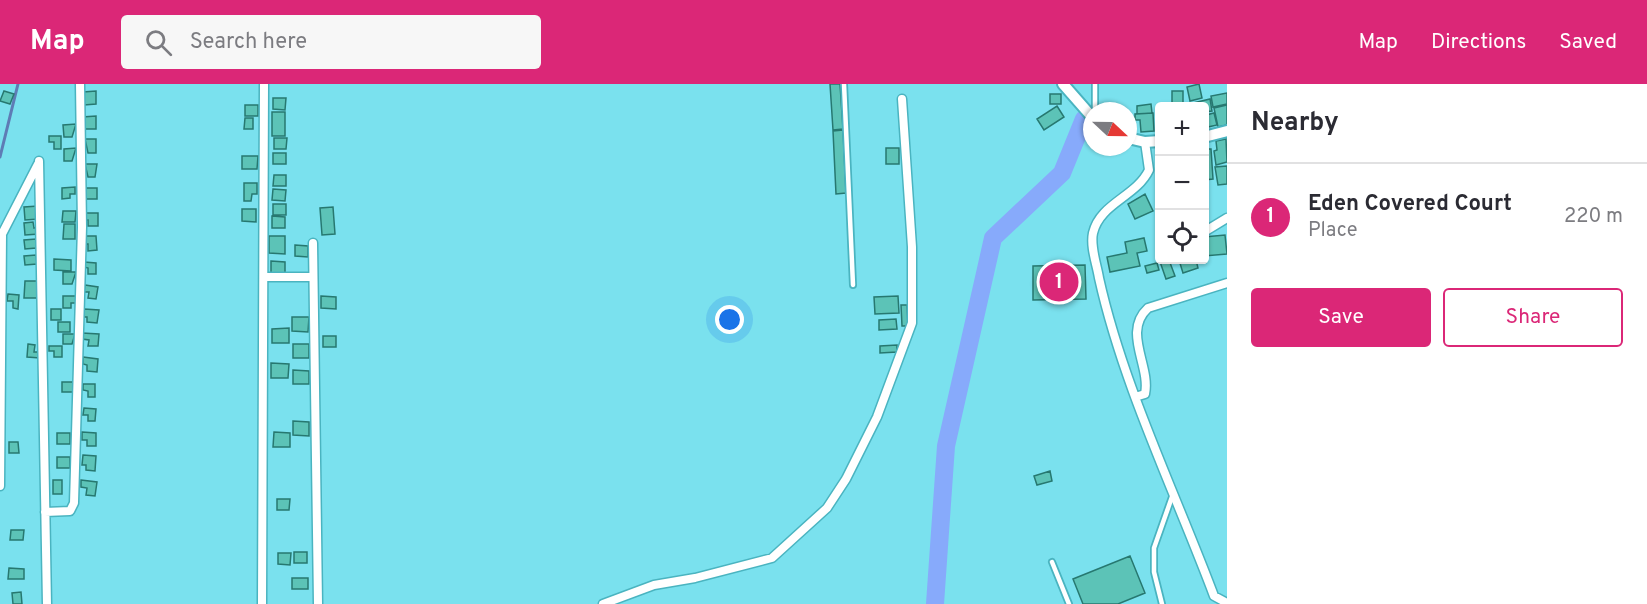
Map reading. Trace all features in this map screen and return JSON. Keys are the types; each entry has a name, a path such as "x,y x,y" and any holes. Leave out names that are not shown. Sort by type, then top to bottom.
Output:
{"street":[{"path":"45,512 70,511 74,503 82,227 80,84"},
{"path":"262,604 264,84"},
{"path":"1063,84 1083,107"},
{"path":"603,604 654,585 706,576 772,558 827,508 846,479 877,417 912,323 912,247 902,99"},
{"path":"1209,135 1227,131"},
{"path":"1137,140 1155,141"},
{"path":"1145,142 1149,171 1145,180 1137,189 1108,208 1099,219 1092,234 1105,304 1135,398 1174,490 1214,596 1227,603"},
{"path":"0,486 1,237 39,161 47,604"},
{"path":"1209,229 1227,218"},
{"path":"313,243 318,604"},
{"path":"264,277 313,277"},
{"path":"1135,398 1145,394 1147,385 1136,330 1143,312 1148,308 1227,283"}],"lane":[{"path":"844,84 853,285"},
{"path":"1095,84 1095,102"},
{"path":"1162,604 1154,572 1155,548 1174,490"},
{"path":"1052,562 1069,604"}],"building":[{"path":"830,84 840,84 843,129 833,130"},
{"path":"1199,84 1202,98 1190,101 1187,87"},
{"path":"4,91 14,94 10,104 0,101"},
{"path":"96,91 96,104 84,105 83,92"},
{"path":"1172,91 1183,91 1183,102 1172,102"},
{"path":"1227,93 1227,104 1213,107 1211,96"},
{"path":"1050,94 1061,94 1061,104 1050,104"},
{"path":"273,98 286,98 285,110 273,109"},
{"path":"1210,99 1212,111 1209,111 1209,102 1197,102"},
{"path":"1151,104 1152,113 1137,114 1137,106"},
{"path":"245,105 258,105 258,116 245,116"},
{"path":"1227,105 1227,125 1218,127 1214,108"},
{"path":"1057,106 1064,117 1044,130 1037,119"},
{"path":"272,112 285,112 285,136 272,136"},
{"path":"1153,113 1154,131 1141,132 1137,114"},
{"path":"1214,113 1217,125 1209,127 1209,114"},
{"path":"96,116 96,129 83,129 82,117"},
{"path":"245,118 253,118 253,129 244,129"},
{"path":"76,124 72,137 64,137 63,125"},
{"path":"843,130 846,193 836,194 833,131"},
{"path":"49,136 61,136 61,149 54,149 54,142 49,142"},
{"path":"274,138 287,138 286,149 274,149"},
{"path":"85,139 96,139 96,153 88,153"},
{"path":"1226,139 1227,162 1216,165 1214,151 1217,150 1216,141"},
{"path":"76,148 72,161 64,161 64,149"},
{"path":"886,148 899,148 899,164 886,164"},
{"path":"1209,149 1211,149 1213,179 1209,179"},
{"path":"273,153 286,153 286,164 273,164"},
{"path":"242,156 258,156 257,169 242,169"},
{"path":"85,164 97,164 95,177 88,177"},
{"path":"1227,166 1227,184 1218,185 1215,167"},
{"path":"274,175 286,175 286,186 273,186"},
{"path":"244,183 257,183 257,194 252,194 251,201 244,201"},
{"path":"75,187 75,194 70,194 70,198 62,199 62,188"},
{"path":"84,188 97,188 97,199 84,199"},
{"path":"273,189 286,190 285,201 272,200"},
{"path":"1145,194 1153,211 1135,219 1128,204"},
{"path":"273,204 286,204 286,215 273,215"},
{"path":"38,206 39,219 25,220 24,207"},
{"path":"333,207 335,234 322,235 320,208"},
{"path":"242,209 256,209 256,222 242,221"},
{"path":"63,211 76,211 75,222 62,222"},
{"path":"84,213 98,213 98,226 88,226 88,220 83,220"},
{"path":"272,216 285,217 285,228 272,228"},
{"path":"33,222 34,228 39,227 39,234 25,235 24,223"},
{"path":"64,224 75,224 75,239 63,239"},
{"path":"1225,235 1227,254 1209,256 1209,237"},
{"path":"83,236 96,236 97,250 88,251 88,244 83,244"},
{"path":"269,236 285,236 285,254 269,253"},
{"path":"1144,238 1147,251 1137,253 1140,266 1110,272 1107,257 1127,253 1125,242"},
{"path":"36,239 36,248 25,249 24,240"},
{"path":"295,245 308,246 308,257 295,256"},
{"path":"36,255 37,264 25,265 24,256"},
{"path":"54,259 71,260 71,271 54,270"},
{"path":"271,261 285,262 285,274 271,273"},
{"path":"84,262 96,263 96,274 88,274 88,268 84,267"},
{"path":"1157,264 1159,270 1147,273 1145,266"},
{"path":"1161,264 1170,264 1175,276 1166,279"},
{"path":"1180,264 1197,264 1198,268 1183,273"},
{"path":"1085,265 1086,299 1033,300 1033,266"},
{"path":"63,272 76,272 72,284 63,284"},
{"path":"25,281 41,281 41,298 24,298"},
{"path":"85,285 98,287 96,299 88,298 89,292 84,292"},
{"path":"8,294 19,295 18,309 13,308 13,301 7,301"},
{"path":"63,296 76,296 76,303 71,303 71,308 63,308"},
{"path":"321,296 336,297 336,309 321,308"},
{"path":"898,296 899,313 875,314 874,297"},
{"path":"901,305 907,305 908,326 902,326"},
{"path":"51,309 61,309 61,320 51,320"},
{"path":"84,309 99,310 97,323 87,322 87,317 83,317"},
{"path":"292,317 309,317 308,332 292,331"},
{"path":"896,319 897,329 879,330 879,320"},
{"path":"58,322 70,322 70,332 58,332"},
{"path":"289,328 289,343 272,343 272,329"},
{"path":"82,333 99,334 98,346 88,346 89,340 82,339"},
{"path":"63,334 75,334 72,344 63,344"},
{"path":"323,336 336,336 336,347 323,347"},
{"path":"28,344 35,345 34,352 40,352 40,358 27,357"},
{"path":"293,344 309,344 309,358 293,358"},
{"path":"897,345 897,352 880,353 880,346"},
{"path":"49,346 62,346 62,357 54,357 54,351 49,351"},
{"path":"83,357 98,359 97,372 87,371 87,365 83,364"},
{"path":"271,363 289,364 288,378 271,378"},
{"path":"293,370 309,371 309,384 293,384"},
{"path":"62,382 74,382 74,392 62,392"},
{"path":"83,384 95,384 95,397 88,397 88,391 83,390"},
{"path":"84,408 96,409 95,421 88,421 88,415 83,415"},
{"path":"293,421 309,422 309,436 293,435"},
{"path":"82,432 96,433 96,446 87,446 87,440 82,440"},
{"path":"274,432 290,433 290,447 273,447"},
{"path":"57,433 70,433 70,444 57,444"},
{"path":"9,442 18,442 19,453 9,453"},
{"path":"83,455 96,456 95,471 86,470 86,465 82,465"},
{"path":"57,457 70,457 70,468 57,468"},
{"path":"1050,471 1052,481 1037,485 1034,476"},
{"path":"53,480 62,480 62,494 53,494"},
{"path":"81,480 97,482 95,496 86,495 87,488 81,487"},
{"path":"277,499 290,499 289,510 277,510"},
{"path":"11,530 24,530 23,540 10,540"},
{"path":"294,552 307,552 307,563 294,563"},
{"path":"278,553 291,553 290,565 278,564"},
{"path":"1130,556 1145,593 1118,604 1083,604 1073,579"},
{"path":"9,568 24,569 24,579 8,579"},
{"path":"292,578 308,578 308,589 292,589"},
{"path":"21,592 22,604 13,604 12,593"}],"waterway":[{"path":"0,157 18,84"},
{"path":"935,604 946,446 993,238 1062,173 1083,121"}],"place":[{"name":"Eden Covered Court","path":"1059,282"}]}
